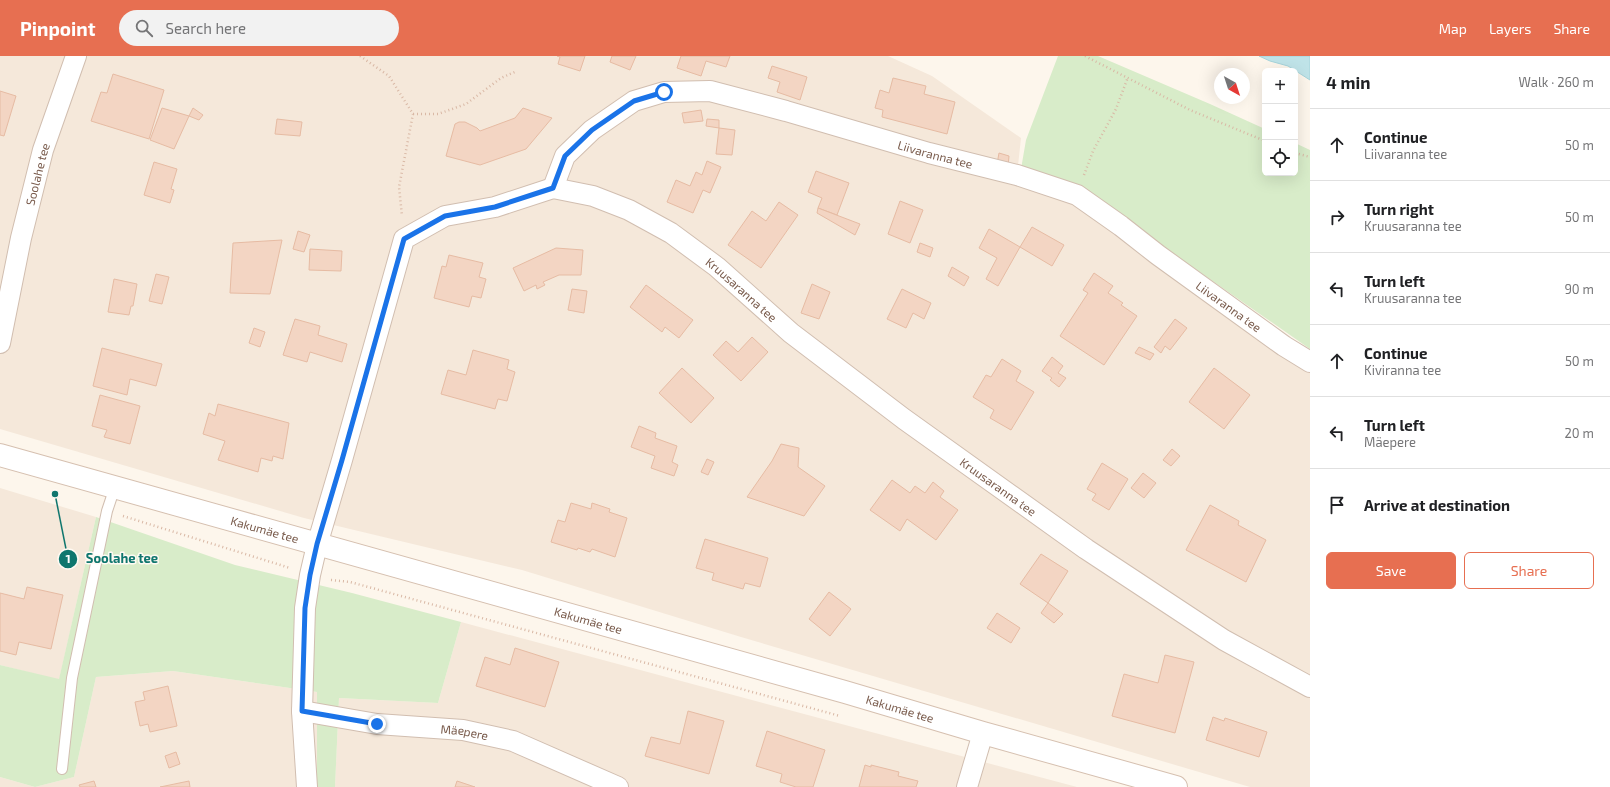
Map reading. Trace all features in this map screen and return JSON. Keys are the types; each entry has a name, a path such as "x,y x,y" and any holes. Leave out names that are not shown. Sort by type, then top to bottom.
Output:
{"street":[{"name":"Soolahe tee","path":"0,343 21,238 43,150 76,56"},
{"name":"Liivaranna tee","path":"553,188 565,156 592,130 634,101 664,92 710,91 786,111 929,153 1017,175 1077,195 1122,226 1158,255 1284,346 1310,362"},
{"name":"Kruusaranna tee","path":"404,239 445,216 495,207 553,188 594,196 629,210 670,233 717,267 791,333 904,419 1079,544 1224,640 1310,687"},
{"path":"307,787 302,711 305,608 310,575 317,544 404,239"},
{"name":"Kakumäe tee","path":"0,455 845,692 983,733 1176,787"},
{"name":"Mäepere","path":"302,711 377,724 463,730 513,741 618,787"},
{"path":"967,787 983,733"}],"lane":[{"path":"62,769 72,678 107,511 115,487"}],"path":[{"path":"360,56 389,76 413,114 399,187 404,239"},
{"path":"1085,56 1190,110 1263,140"},
{"path":"413,114 438,114 466,104 501,78 517,71"},
{"path":"1077,195 1093,151 1116,109 1128,77"},
{"path":"1298,154 1310,157"},
{"path":"107,511 226,547 310,575 328,580 350,582 847,718"}],"shaded area":[{"path":"0,56 888,56 932,76 1021,138 1017,175 1077,195 1310,362 1310,787 1250,787 741,637 522,570 304,518 0,429"},
{"path":"0,488 96,517 59,680 0,665"},
{"path":"461,622 1077,787 335,787 339,698 438,703"},
{"path":"173,671 317,692 317,787 35,787 74,777 96,677"},
{"path":"0,777 35,787 0,787"}],"green space":[{"path":"1058,56 1098,56 1262,128 1262,176 1298,176 1298,144 1310,150 1310,349 1125,220 1021,169 1026,140"},
{"path":"96,517 235,565 352,593 461,622 438,703 339,698 335,787 317,787 317,692 173,671 96,677 74,777 35,787 0,777 0,665 59,679"}],"water":[{"path":"1259,56 1310,56 1310,80 1298,72 1298,68 1291,68"}],"building":[{"path":"557,56 585,56 580,71 558,64 560,57"},
{"path":"612,56 636,56 630,70 610,62"},
{"path":"681,56 730,56 726,67 706,61 701,76 677,68"},
{"path":"772,66 807,77 800,100 777,92 780,82 768,78"},
{"path":"113,74 164,90 149,139 91,121 101,92 107,93"},
{"path":"893,78 926,86 924,94 955,102 947,134 882,117 883,110 875,108 880,90 889,93"},
{"path":"0,91 16,96 4,136 0,135"},
{"path":"162,108 189,116 174,149 150,140"},
{"path":"193,108 203,115 199,120 189,116"},
{"path":"523,108 552,118 526,149 480,165 446,156 455,124 465,122 480,131 515,118"},
{"path":"701,110 703,121 684,123 682,113"},
{"path":"277,119 302,122 300,136 275,134"},
{"path":"707,119 719,120 719,128 706,126"},
{"path":"719,128 735,130 732,155 716,154"},
{"path":"999,153 1009,156 1008,167 997,164"},
{"path":"707,161 721,167 710,193 703,190 693,213 667,202 676,180 690,186 696,172 702,175"},
{"path":"154,162 177,169 171,189 174,190 170,203 144,195"},
{"path":"816,171 849,183 837,215 818,208 822,198 808,192"},
{"path":"900,201 923,210 910,243 888,234"},
{"path":"779,202 798,215 761,268 728,245 752,211 766,221"},
{"path":"818,208 860,224 855,235 817,213"},
{"path":"1032,227 1064,245 1052,266 1020,247"},
{"path":"989,229 1020,247 998,286 986,279 997,258 979,248"},
{"path":"298,231 310,235 304,252 293,249"},
{"path":"282,240 270,294 230,293 233,243"},
{"path":"920,243 933,248 930,257 917,252"},
{"path":"556,248 583,250 581,275 559,275 543,282 545,285 537,289 536,285 524,291 513,268"},
{"path":"310,249 342,251 341,271 309,270"},
{"path":"449,255 483,263 479,277 486,279 481,298 472,296 469,307 434,298 442,266 446,267"},
{"path":"952,267 969,277 964,286 948,276"},
{"path":"1094,273 1113,286 1108,293 1123,303 1121,305 1137,316 1104,365 1060,336 1088,293 1083,290"},
{"path":"156,274 169,277 162,304 149,301"},
{"path":"114,279 137,284 133,306 131,306 129,315 108,312"},
{"path":"812,284 830,292 819,319 801,313"},
{"path":"646,285 693,320 679,338 665,327 662,332 630,307"},
{"path":"572,289 587,291 584,313 568,310"},
{"path":"902,289 931,303 924,319 913,313 906,328 887,319"},
{"path":"295,319 320,326 318,335 347,344 342,362 310,352 307,362 283,355"},
{"path":"1175,319 1187,328 1170,350 1165,346 1161,353 1154,347"},
{"path":"254,328 265,332 260,347 249,343"},
{"path":"752,337 768,352 741,381 713,355 726,341 738,352"},
{"path":"1139,347 1154,354 1150,360 1135,353"},
{"path":"102,348 162,364 156,386 130,379 127,395 93,386"},
{"path":"473,350 509,360 507,369 515,372 507,401 498,399 495,409 441,394 448,370 466,375"},
{"path":"1052,357 1063,366 1058,373 1066,378 1059,387 1050,380 1052,378 1042,371"},
{"path":"1002,359 1021,371 1016,381 1034,392 1011,430 990,418 994,410 973,397 986,375 991,377"},
{"path":"682,368 714,398 691,423 659,393"},
{"path":"1214,368 1250,395 1224,429 1189,402"},
{"path":"100,395 140,406 130,444 104,437 107,430 92,426"},
{"path":"218,404 289,423 283,459 273,456 272,461 261,458 258,472 218,460 225,441 203,434 209,413 215,416"},
{"path":"639,426 656,433 655,438 677,446 672,462 678,465 674,476 651,468 655,456 631,447"},
{"path":"781,444 799,448 798,467 825,486 804,516 747,497 772,461"},
{"path":"1172,449 1180,456 1171,466 1163,460"},
{"path":"707,459 714,462 708,475 701,472"},
{"path":"1102,463 1128,479 1109,510 1092,500 1096,494 1087,489"},
{"path":"1143,473 1156,483 1144,498 1131,488"},
{"path":"892,480 910,493 915,486 925,493 933,482 944,491 940,497 958,510 936,540 907,519 900,531 870,510"},
{"path":"571,503 591,509 592,503 610,509 609,512 627,518 615,557 592,549 590,552 578,548 577,550 551,542 558,520 565,522"},
{"path":"1210,505 1239,521 1238,525 1266,540 1246,582 1186,550"},
{"path":"705,539 768,558 760,587 745,583 743,589 712,580 714,573 696,568"},
{"path":"1041,554 1068,571 1048,603 1020,584"},
{"path":"27,587 63,595 51,649 19,642 16,655 0,651 0,593 24,599"},
{"path":"829,592 851,609 830,636 809,619"},
{"path":"1048,603 1063,614 1054,623 1041,613"},
{"path":"997,613 1020,628 1011,643 987,628"},
{"path":"515,648 559,662 545,707 476,686 485,657 510,665"},
{"path":"1165,655 1194,662 1175,733 1112,716 1124,674 1158,683"},
{"path":"168,686 177,726 150,732 148,724 140,726 135,702 145,700 143,692"},
{"path":"688,711 724,721 709,774 645,756 651,737 680,744"},
{"path":"1213,717 1224,721 1225,718 1267,732 1259,757 1206,740"},
{"path":"767,731 825,750 813,787 796,787 780,782 782,774 756,766"},
{"path":"176,752 180,764 169,768 165,756"},
{"path":"865,765 871,767 871,765 899,772 898,776 918,781 916,787 859,787"},
{"path":"94,781 96,787 80,787 79,785"},
{"path":"189,781 190,787 160,787"},
{"path":"457,781 475,787 455,787"}],"place":[{"name":"Soolahe tee","path":"55,494"}],"route":[{"path":"377,724 302,711 305,608 317,544 404,239 445,216 495,207 553,188 565,156 592,130 634,101 664,92"}]}
